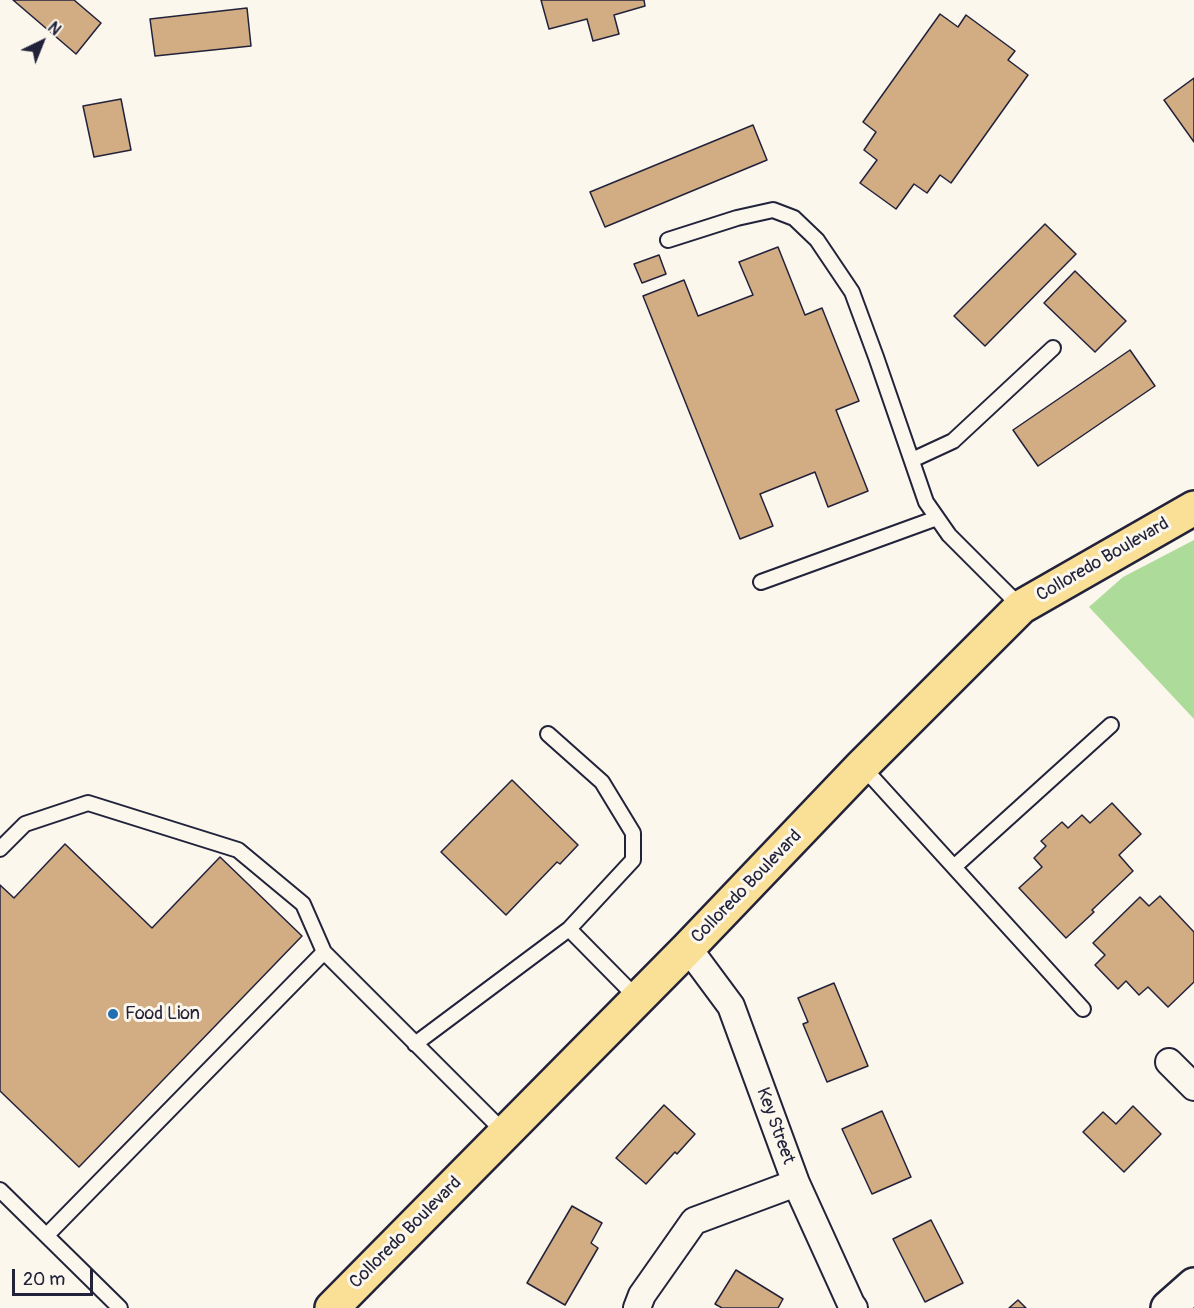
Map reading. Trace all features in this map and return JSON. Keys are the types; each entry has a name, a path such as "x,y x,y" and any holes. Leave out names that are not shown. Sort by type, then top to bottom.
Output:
{"highway":[{"name":"Colloredo Boulevard","path":"332,1308 638,999 862,766 1020,607 1194,508"}],"street":[{"name":"Key Street","path":"688,948 731,1006 796,1183 854,1308"},
{"path":"1169,1062 1194,1087"},
{"path":"637,1308 642,1295 694,1221 796,1183"},
{"path":"1168,1308 1194,1285"}],"lane":[{"path":"668,240 737,218 773,210 794,218 818,240 852,292 926,502 949,535 1020,607"},
{"path":"912,460 953,441 1053,348"},
{"path":"761,582 937,518"},
{"path":"954,867 1111,725"},
{"path":"415,1044 569,929 633,860 633,833 602,782 548,734"},
{"path":"862,766 1083,1009"},
{"path":"0,849 26,824 88,803 238,850 303,904 324,952 505,1133"},
{"path":"569,929 638,999"},
{"path":"47,1235 324,952"},
{"path":"0,1190 120,1308"}],"green space":[{"path":"1194,540 1194,719 1089,607 1123,577"}],"building":[{"path":"13,0 74,0 101,23 76,54"},
{"path":"541,0 644,0 645,6 614,15 619,34 593,41 587,19 549,29"},
{"path":"247,8 251,46 155,56 150,19"},
{"path":"940,14 958,27 966,15 1015,51 1008,60 1028,75 951,183 940,175 927,193 914,184 896,209 860,183 877,160 864,150 876,132 863,122"},
{"path":"1194,78 1194,142 1164,100"},
{"path":"121,99 131,150 94,157 83,106"},
{"path":"753,125 767,160 605,227 590,192"},
{"path":"1045,224 1076,254 985,346 954,316"},
{"path":"778,247 805,315 822,308 859,401 836,410 868,491 828,507 815,472 760,494 773,526 740,539 643,296 684,280 698,316 753,295 739,262"},
{"path":"659,255 666,274 642,283 634,264"},
{"path":"1075,271 1126,321 1095,352 1044,303"},
{"path":"1130,350 1155,386 1038,466 1013,430"},
{"path":"512,780 578,845 560,864 557,862 506,915 441,852"},
{"path":"1112,803 1141,834 1119,855 1133,871 1066,938 1019,888 1042,867 1034,858 1046,846 1041,841 1062,822 1068,828 1082,815 1090,823"},
{"name":"Food Lion","path":"65,844 152,928 220,857 302,936 79,1167 0,1091 0,885 14,898"},
{"path":"1160,896 1194,932 1194,982 1168,1007 1148,987 1139,995 1126,981 1118,989 1095,965 1105,955 1093,943 1140,897 1149,906"},
{"path":"834,983 868,1066 827,1082 803,1024 808,1022 798,998"},
{"path":"664,1105 695,1134 646,1184 616,1158"},
{"path":"1133,1106 1161,1134 1124,1172 1083,1132 1103,1112 1116,1124"},
{"path":"882,1111 911,1177 872,1194 842,1129"},
{"path":"572,1206 602,1223 591,1243 598,1248 565,1305 527,1283"},
{"path":"931,1220 963,1283 925,1302 893,1239"},
{"path":"736,1270 783,1299 778,1308 722,1308 715,1304"},
{"path":"1018,1300 1026,1308 1009,1308"}],"place":[{"name":"Food Lion","path":"113,1014"}]}
